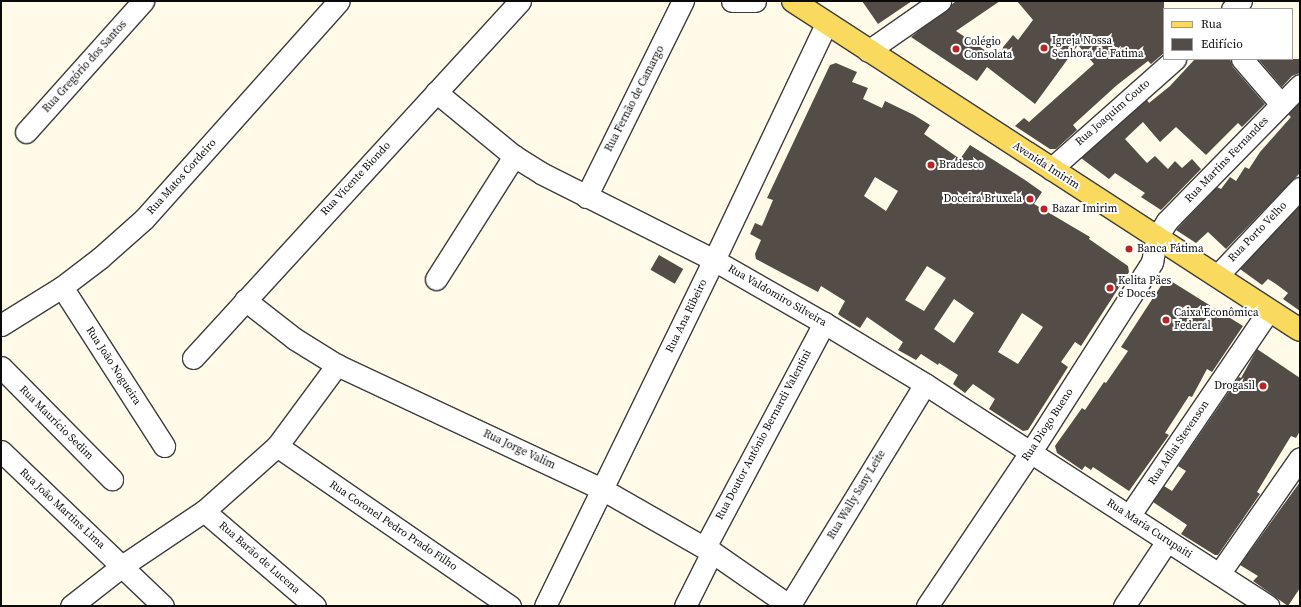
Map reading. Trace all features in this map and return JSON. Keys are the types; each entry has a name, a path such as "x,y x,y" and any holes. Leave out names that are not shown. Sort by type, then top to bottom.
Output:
{"main road":[{"name":"Avenida Imirim","path":"793,1 826,24 1300,330"}],"street":[{"name":"Rua Gregório dos Santos","path":"26,132 143,1"},
{"name":"Rua Matos Cordeiro","path":"1,326 62,287 100,258 144,219 339,1"},
{"name":"Rua Vicente Biondo","path":"192,358 520,1"},
{"name":"Rua Fernão de Camargo","path":"586,197 684,1"},
{"path":"732,1 756,1"},
{"path":"868,50 940,1"},
{"path":"1233,8 1241,1"},
{"name":"Rua Ana Ribeiro","path":"545,606 714,260 826,24"},
{"name":"Rua Joaquim Couto","path":"1051,169 1174,60"},
{"path":"1243,60 1281,104"},
{"name":"Rua Martins Fernandes","path":"1157,237 1167,221 1300,85"},
{"name":"Rua Valdomiro Silveira","path":"436,92 514,156 586,197 714,260 824,323 925,384 1030,453"},
{"path":"436,279 514,156"},
{"name":"Rua Porto Velho","path":"1217,276 1300,188"},
{"name":"Rua Diogo Bueno","path":"927,606 1030,453 1152,262 1157,237"},
{"name":"Rua João Nogueira","path":"62,287 164,446"},
{"name":"Rua Jorge Valim","path":"245,300 295,339 337,365 602,489 709,549 790,606"},
{"name":"Rua Adlai Stevenson","path":"1130,516 1269,310"},
{"name":"Rua Doutor Antônio Bernardi Valentini","path":"685,606 709,549 824,323"},
{"path":"71,606 122,566 204,510 277,446 337,365"},
{"name":"Rua Maurício Sedim","path":"1,367 112,479"},
{"name":"Rua Wally Sany Leite","path":"790,606 925,384"},
{"name":"Rua Coronel Pedro Prado Filho","path":"277,446 510,606"},
{"name":"Rua João Martins Lima","path":"1,451 163,606"},
{"name":"Rua Maria Curupaiti","path":"1030,453 1268,606"},
{"path":"1220,574 1300,458"},
{"name":"Rua Barão de Lucena","path":"204,510 315,606"},
{"path":"1124,606 1167,541"}],"building":[{"path":"862,1 912,1 878,24"},
{"path":"956,1 1000,1 956,31 995,57 1013,35 1018,40 1033,20 1017,1 1164,1 1163,54 1151,64 1148,61 1117,85 1073,125 1077,130 1056,149 1050,149 1015,126 1024,118 1029,122 1094,64 1078,45 1035,104 987,67 977,81 911,37"},
{"path":"1300,59 1300,73 1292,76 1282,87 1259,60"},
{"path":"1194,60 1230,60 1233,67 1265,104 1242,127 1238,123 1206,155 1176,127 1160,142 1143,122 1125,139 1147,163 1155,156 1168,169 1175,161 1182,168 1192,159 1201,169 1161,210 1141,197 1145,193 1115,173 1109,179 1081,158 1147,100 1149,103 1170,86"},
{"path":"836,63 857,72 852,82 868,88 863,99 882,108 885,101 914,115 930,125 924,134 960,159 970,145 1025,180 1042,192 1034,204 1090,237 1089,239 1128,266 1129,272 1081,346 1075,342 1061,362 1068,367 1028,430 1023,431 989,409 995,399 973,384 965,393 953,384 958,375 939,363 938,365 921,354 916,360 898,350 903,342 867,317 860,328 842,317 838,314 845,301 821,286 818,292 756,259 755,254 761,240 750,234 755,223 762,226 773,200 767,198 830,65","holes":["875,177 898,191 886,211 864,196","927,266 946,278 924,311 905,300","954,299 974,313 954,343 934,329","1022,313 1043,327 1018,364 998,352"]},
{"path":"1300,102 1300,173 1226,249 1208,232 1196,243 1176,230 1217,187 1221,189 1230,177 1236,181 1245,167 1249,169 1260,152 1291,117 1288,114"},
{"path":"1300,205 1300,311 1283,299 1288,293 1276,284 1268,279 1262,285 1240,269"},
{"path":"659,255 683,269 675,284 650,270"},
{"path":"1166,278 1243,326 1212,372 1207,369 1192,397 1189,396 1165,433 1169,435 1129,491 1093,467 1091,470 1085,466 1082,470 1057,453 1055,446 1082,408 1085,410 1104,382 1106,383 1128,351 1121,347"},
{"path":"1257,349 1300,378 1300,431 1296,438 1291,436 1257,492 1260,494 1218,555 1215,555 1181,534 1187,525 1153,502 1164,486 1172,491 1186,471 1178,466 1239,377 1241,378"},
{"path":"1300,482 1300,588 1288,606 1253,581 1258,576 1240,565"}],"place":[{"name":"Igreja Nossa Senhora de Fatima","path":"1044,48"},
{"name":"Colégio Consolata","path":"956,49"},
{"name":"Bradesco","path":"931,165"},
{"name":"Doceira Bruxela","path":"1030,199"},
{"name":"Bazar Imirim","path":"1044,209"},
{"name":"Banca Fátima","path":"1129,249"},
{"name":"Kelita Pães e Doces","path":"1110,288"},
{"name":"Caixa Econômica Federal","path":"1166,320"},
{"name":"Drogasil","path":"1263,386"}]}
